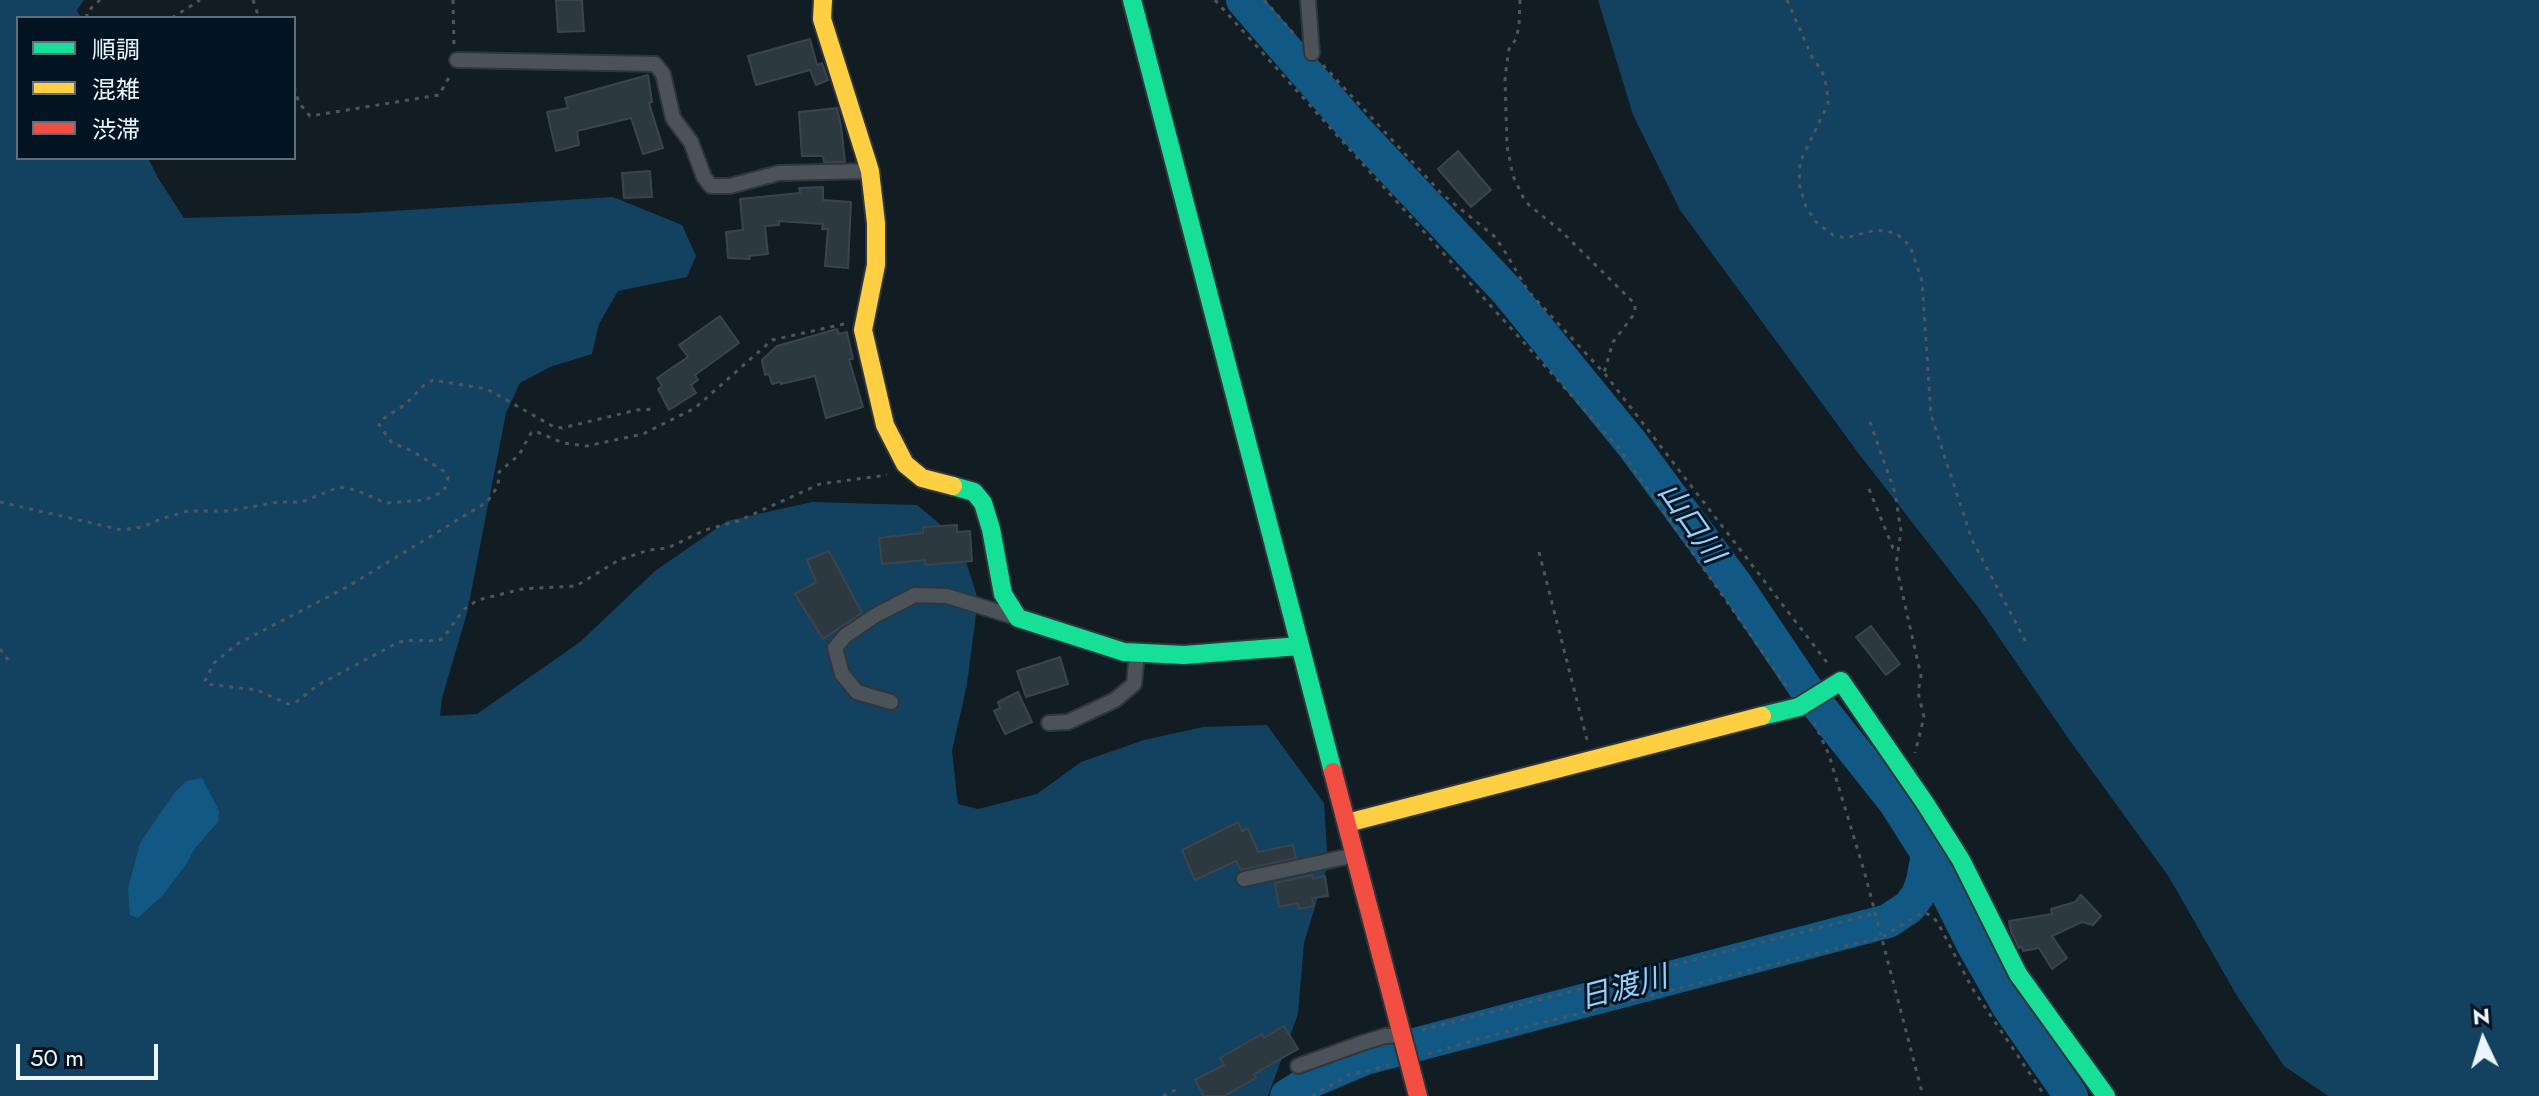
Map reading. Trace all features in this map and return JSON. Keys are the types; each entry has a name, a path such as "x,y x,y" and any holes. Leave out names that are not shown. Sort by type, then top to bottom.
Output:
{"street":[{"path":"823,0 822,19 870,171 876,223 876,265 863,330 885,425 905,464 922,478 974,492 983,503 1003,594 1018,618"},
{"path":"1132,0 1418,1096"},
{"path":"1308,0 1312,53"},
{"path":"457,60 655,64 663,74 673,118 691,142 704,177 711,186 730,186 779,173 870,171"},
{"path":"891,702 857,692 842,674 835,648 845,636 876,615 915,595 947,596 1124,652 1184,655 1300,646"},
{"path":"1049,723 1068,722 1115,700 1134,684 1137,653"},
{"path":"1347,823 1804,704 1839,683 1906,775 1961,860 2018,974 2106,1096"},
{"path":"1244,879 1355,855"},
{"path":"1298,1066 1385,1036 1405,1048"}],"path":[{"path":"87,16 87,12 100,0"},
{"path":"175,16 200,0"},
{"path":"296,93 299,103 310,116 439,95 457,60 452,39 453,0"},
{"path":"1215,0 1618,447 1785,683 1804,704 1829,755 1876,916 1923,1096"},
{"path":"1264,0 1442,194 1494,236 1528,291 1604,373 1749,559 1839,683"},
{"path":"1520,0 1519,26 1516,39 1509,49 1505,77 1507,146 1513,176 1529,205 1561,231 1635,304 1635,313 1613,342 1604,373"},
{"path":"1787,0 1812,57 1822,71 1827,88 1828,104 1800,162 1799,184 1806,207 1816,222 1833,235 1845,238 1876,230 1896,233 1910,246 1922,281 1926,309 1931,415 1972,540 2028,646"},
{"path":"865,321 808,330 772,340 695,408 643,434 587,446 563,443 535,431 531,433 519,455 499,472 498,486 487,502 347,587 237,644 214,663 205,681 206,684 257,690 288,704 295,703 318,685 399,642 437,641 443,638 464,609 478,600 522,589 576,586 619,560 649,550 668,548 820,484 915,472"},
{"path":"0,502 129,530 188,511 228,511 279,502 302,502 339,487 356,490 386,503 425,500 444,491 448,478 445,472 412,451 392,443 379,425 381,420 406,404 433,380 487,389 554,427 569,427 637,410 656,409"},
{"path":"1870,422 1895,493 1901,531 1896,565 1920,665 1918,692 1924,717 1918,745 1906,775"},
{"path":"1869,489 1893,548 1897,551"},
{"path":"1539,552 1592,759"},
{"path":"0,649 8,660"},
{"path":"1405,1048 1482,1038 1881,935 1923,912 1932,916 1951,944 1980,1002 2045,1096"},
{"path":"1312,1096 1405,1048 1876,916"},
{"path":"1163,1096 1179,1088"}],"shaded area":[{"path":"0,0 84,0 77,10 80,16 16,16 16,160 149,160 184,218 360,213 613,197 682,225 696,256 687,277 618,291 599,324 592,354 550,367 520,383 506,413 467,613 442,698 440,716 477,714 580,642 655,571 727,521 812,502 917,505 959,540 978,599 967,684 952,751 958,804 978,809 1037,794 1081,762 1144,740 1203,727 1267,725 1324,803 1328,864 1304,943 1298,1014 1268,1096 0,1096"},
{"path":"1598,0 2539,0 2539,1096 2328,1096 2284,1066 2237,996 2169,877 1978,607 1859,454 1680,210 1633,115"},
{"path":"202,778 219,811 218,822 195,848 162,896 138,918 130,915 128,889 140,843 175,792 187,781"}],"building":[{"path":"556,0 582,0 584,31 558,32"},
{"path":"810,39 817,65 822,63 828,80 816,85 810,70 756,85 748,56"},
{"path":"648,75 652,102 649,103 663,148 643,154 631,118 577,131 579,145 556,151 547,112 568,108 565,98"},
{"path":"837,108 845,162 824,162 823,156 802,156 799,112"},
{"path":"1458,151 1491,190 1471,207 1438,169"},
{"path":"650,171 652,197 624,198 622,173"},
{"path":"823,187 823,200 851,202 848,268 825,266 828,229 822,229 823,224 779,221 779,225 765,226 768,254 749,256 750,259 728,258 726,232 743,230 740,199 800,193 799,188"},
{"path":"720,316 739,343 695,375 698,380 691,385 696,393 669,410 658,389 662,386 657,378 688,357 679,345"},
{"path":"837,329 839,334 847,332 853,359 849,359 863,407 826,418 815,376 772,384 769,374 765,375 762,360 777,346"},
{"path":"957,525 957,532 970,531 972,561 925,565 925,560 882,564 879,538 923,533 923,527"},
{"path":"829,551 862,613 823,639 795,594 816,582 807,560"},
{"path":"1871,626 1900,664 1886,675 1856,637"},
{"path":"1060,657 1068,684 1026,697 1017,671"},
{"path":"1018,692 1032,722 1005,734 994,711 1000,708 998,702"},
{"path":"1238,822 1242,831 1248,828 1258,852 1293,845 1296,858 1241,870 1236,861 1195,880 1182,850"},
{"path":"1312,875 1313,879 1325,876 1328,896 1312,898 1314,906 1299,909 1298,903 1279,907 1275,883"},
{"path":"2081,895 2101,916 2093,925 2082,922 2052,936 2067,958 2052,969 2039,948 2023,951 2022,947 2019,948 2009,921 2052,914 2051,909 2075,902"},
{"path":"1284,1026 1298,1049 1254,1074 1256,1078 1224,1096 1204,1096 1195,1080 1224,1065 1220,1058 1262,1034 1264,1038"}],"waterway":[{"name":"山口川","path":"1243,0 1355,129 1507,291 1632,444 1736,585 1810,695 1895,802 1928,854 2009,1007 2071,1096"},
{"name":"日渡川","path":"1287,1096 1313,1080 1365,1058 1888,921 1909,907 1918,895 1928,854"}],"traffic: fast":[{"path":"1132,0 1333,772"},
{"path":"953,486 974,492 983,503 1003,594 1018,618 1124,652 1184,655 1300,646"},
{"path":"1762,716 1799,707 1841,681 1961,860 2018,974 2106,1096"}],"traffic: slow":[{"path":"823,0 822,19 870,171 876,223 876,265 863,330 885,425 905,464 922,478 953,486"},
{"path":"1347,823 1762,716"}],"traffic: jam":[{"path":"1333,772 1418,1096"}]}
